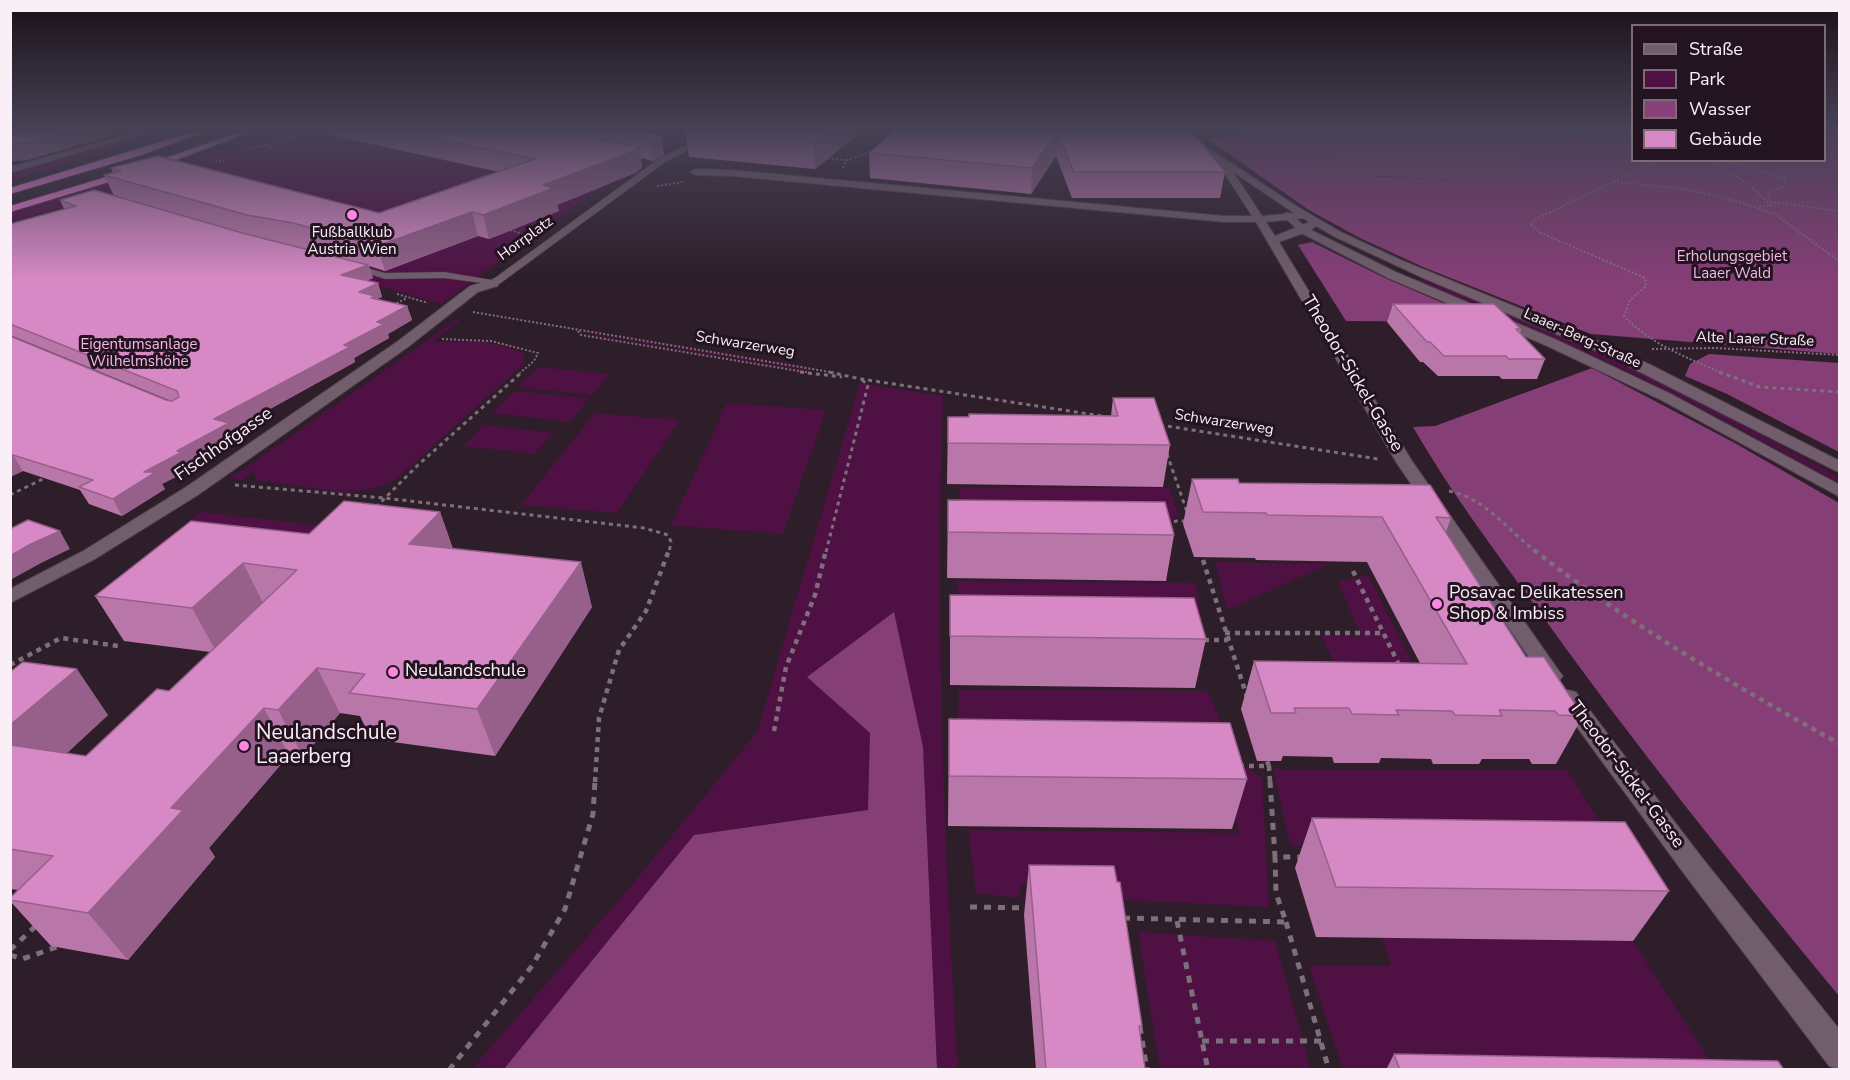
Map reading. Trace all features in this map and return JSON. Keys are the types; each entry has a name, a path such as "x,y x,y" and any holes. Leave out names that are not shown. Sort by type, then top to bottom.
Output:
{"highway":[{"path":"10,184 25,179"},
{"path":"10,191 49,179"},
{"path":"10,201 81,179"},
{"path":"10,209 106,179"}],"street":[{"path":"782,179 824,181 1192,217 1259,220 1290,218 1309,223"},
{"name":"Theodor-Sickel-Gasse","path":"1233,179 1273,241 1404,462 1527,642 1691,863 1839,1055"},
{"name":"Laaer-Berg-Straße","path":"1244,179 1290,218"},
{"name":"Laaer-Berg-Straße","path":"1248,179 1309,223 1392,275 1614,371 1725,428 1839,492"},
{"name":"Laaer-Berg-Straße","path":"1309,223 1413,270 1581,338 1657,373 1839,468"},
{"path":"1273,241 1309,223"},
{"name":"Horrplatz","path":"449,308 474,289 494,283"},
{"name":"Fischhofgasse","path":"10,597 89,555 192,491 449,308"}],"lane":[{"name":"Horrplatz","path":"494,283 636,179"},
{"path":"342,264 385,276 444,275 494,283"}],"path":[{"path":"620,191 676,179"},
{"path":"1618,179 1534,220 1531,225 1541,233 1645,278 1646,286 1630,300 1624,316 1635,330 1669,349 1730,377 1760,387 1839,392"},
{"path":"1738,179 1769,200 1839,211"},
{"path":"1756,208 1771,205 1769,192 1785,186 1784,179"},
{"path":"1612,182 1679,188 1736,201 1775,214 1839,262"},
{"path":"387,291 449,308 578,331 581,334 796,371 1110,417"},
{"path":"393,305 408,297"},
{"path":"372,511 417,466 534,361 538,353 516,345 470,339 435,339"},
{"name":"Alte Laaer Straße","path":"1669,349 1715,348 1839,355"},
{"path":"774,731 786,667 815,595 862,407 867,385 861,379"},
{"name":"Schwarzerweg","path":"1157,424 1404,462"},
{"path":"1165,431 1169,426"},
{"path":"1164,446 1192,527"},
{"path":"10,495 53,474"},
{"path":"228,485 384,498 644,528 668,535 671,542 667,561 646,611 619,650 599,718 593,814 565,909 532,966 449,1070"},
{"path":"1458,492 1480,503 1519,538 1601,601 1706,668 1839,744"},
{"path":"1166,526 1176,521 1190,521"},
{"path":"1203,560 1248,701"},
{"path":"1353,571 1402,671"},
{"path":"1225,633 1383,633"},
{"path":"10,665 61,638 118,646"},
{"path":"1193,640 1228,640"},
{"path":"1234,766 1268,764 1276,894 1329,1070"},
{"path":"1275,857 1310,857"},
{"path":"970,907 1040,908"},
{"path":"1122,910 1125,931"},
{"path":"10,950 41,920"},
{"path":"1123,920 1286,922"},
{"path":"1177,921 1208,1070"},
{"path":"10,955 22,959 57,947"},
{"path":"1139,1023 1147,1070"},
{"path":"1202,1041 1321,1041"}],"green space":[{"path":"116,179 129,179 108,196 11,221 11,211"},
{"path":"152,179 615,179 537,233 441,304 177,227"},
{"name":"Erholungsgebiet Laaer Wald","path":"1265,179 1839,179 1839,354 1591,334 1423,267 1360,238 1309,210"},
{"path":"1312,242 1383,277 1486,322 1346,321 1298,245"},
{"path":"1412,278 1429,281 1547,330 1665,383 1839,477 1839,483 1723,419 1634,374 1434,290"},
{"path":"456,320 461,320 431,343 466,340 501,346 524,353 524,364 396,479 379,487 346,493 256,480 254,471 242,480 228,478 240,472"},
{"path":"586,334 809,369 808,371"},
{"path":"1709,354 1839,363 1839,452 1727,394 1685,376 1690,364"},
{"path":"539,367 610,374 592,395 517,387"},
{"path":"1592,368 1733,442 1839,503 1839,996 1723,854 1610,709 1473,520 1413,427 1435,426"},
{"path":"860,383 943,396 940,564 942,733 958,1069 937,1069 923,747 808,677 870,733 869,810 694,835 504,1069 471,1070 621,898 757,732"},
{"path":"515,391 589,398 570,422 492,413"},
{"path":"727,403 826,410 783,534 671,525"},
{"path":"595,413 680,420 617,513 521,505"},
{"path":"484,425 554,433 534,454 463,446"},
{"path":"959,487 1169,488 1179,516 1131,538 961,534"},
{"path":"201,512 323,526 287,558 161,543"},
{"path":"1215,562 1329,564 1227,610"},
{"path":"1368,575 1425,687 1345,684 1321,635 1362,637 1338,582"},
{"path":"957,581 1196,583 1203,633 958,629"},
{"path":"894,612 923,747 937,1069 504,1069 694,835 868,810 870,733 807,677"},
{"path":"959,689 1208,691 1234,756 958,722"},
{"path":"1224,766 1247,767 1262,778 1269,907 1125,900 1109,887 1022,884 1018,898 976,893 968,830 1239,833"},
{"path":"1273,769 1567,770 1622,857 1290,845"},
{"path":"1138,932 1275,941 1311,1069 1160,1069"},
{"path":"1382,938 1633,941 1715,1069 1343,1069 1309,966 1391,966"}],"building":[{"path":"120,179 249,179 379,213 476,179 558,179 543,185 554,188 483,215 472,212 377,246 293,223 247,215"},
{"name":"Eigentumsanlage Wilhelmshöhe","path":"94,190 246,234 368,265 341,275 378,283 359,292 375,296 371,298 407,306 377,322 384,324 344,345 350,347 214,419 229,423 144,472 156,472 113,499 79,487 93,480 10,456 10,336 166,400 172,401 179,397 177,391 10,324 10,224 76,206 60,200"},
{"path":"1393,304 1494,304 1521,329 1516,329 1545,359 1509,359 1506,356 1444,356 1430,342 1427,342"},
{"path":"1113,398 1154,398 1170,445 948,443 948,417 969,417 969,414 1118,416"},
{"path":"1192,479 1238,479 1239,483 1430,485 1451,518 1436,517 1526,657 1544,657 1583,716 1558,715 1555,711 1499,710 1502,716 1455,715 1452,711 1396,710 1399,715 1352,714 1349,708 1294,708 1296,713 1271,713 1254,661 1467,664 1382,517 1203,512"},
{"path":"948,500 1165,502 1174,535 948,532"},
{"path":"344,501 440,512 409,544 581,562 477,709 349,693 365,674 317,668 278,710 264,708 171,808 183,810 88,913 10,900 53,856 10,849 10,745 86,756 157,689 169,691 297,570 243,563 192,608 95,596 191,521 309,534"},
{"path":"28,520 60,531 10,556 10,529"},
{"path":"950,595 1194,598 1206,639 950,636"},
{"path":"23,662 77,669 10,725 10,672"},
{"path":"949,719 1230,723 1247,779 949,776"},
{"path":"1312,818 1625,822 1669,891 1336,887"},
{"path":"1029,865 1114,866 1117,882 1120,882 1142,1026 1139,1026 1145,1068 1149,1070 1046,1070"},
{"path":"1394,1054 1778,1061 1784,1070 1400,1070"}],"place":[{"name":"Fußballklub Austria Wien","path":"352,215"},
{"name":"Posavac Delikatessen Shop & Imbiss","path":"1437,604"},
{"name":"Neulandschule","path":"393,672"},
{"name":"Neulandschule Laaerberg","path":"244,746"}]}
